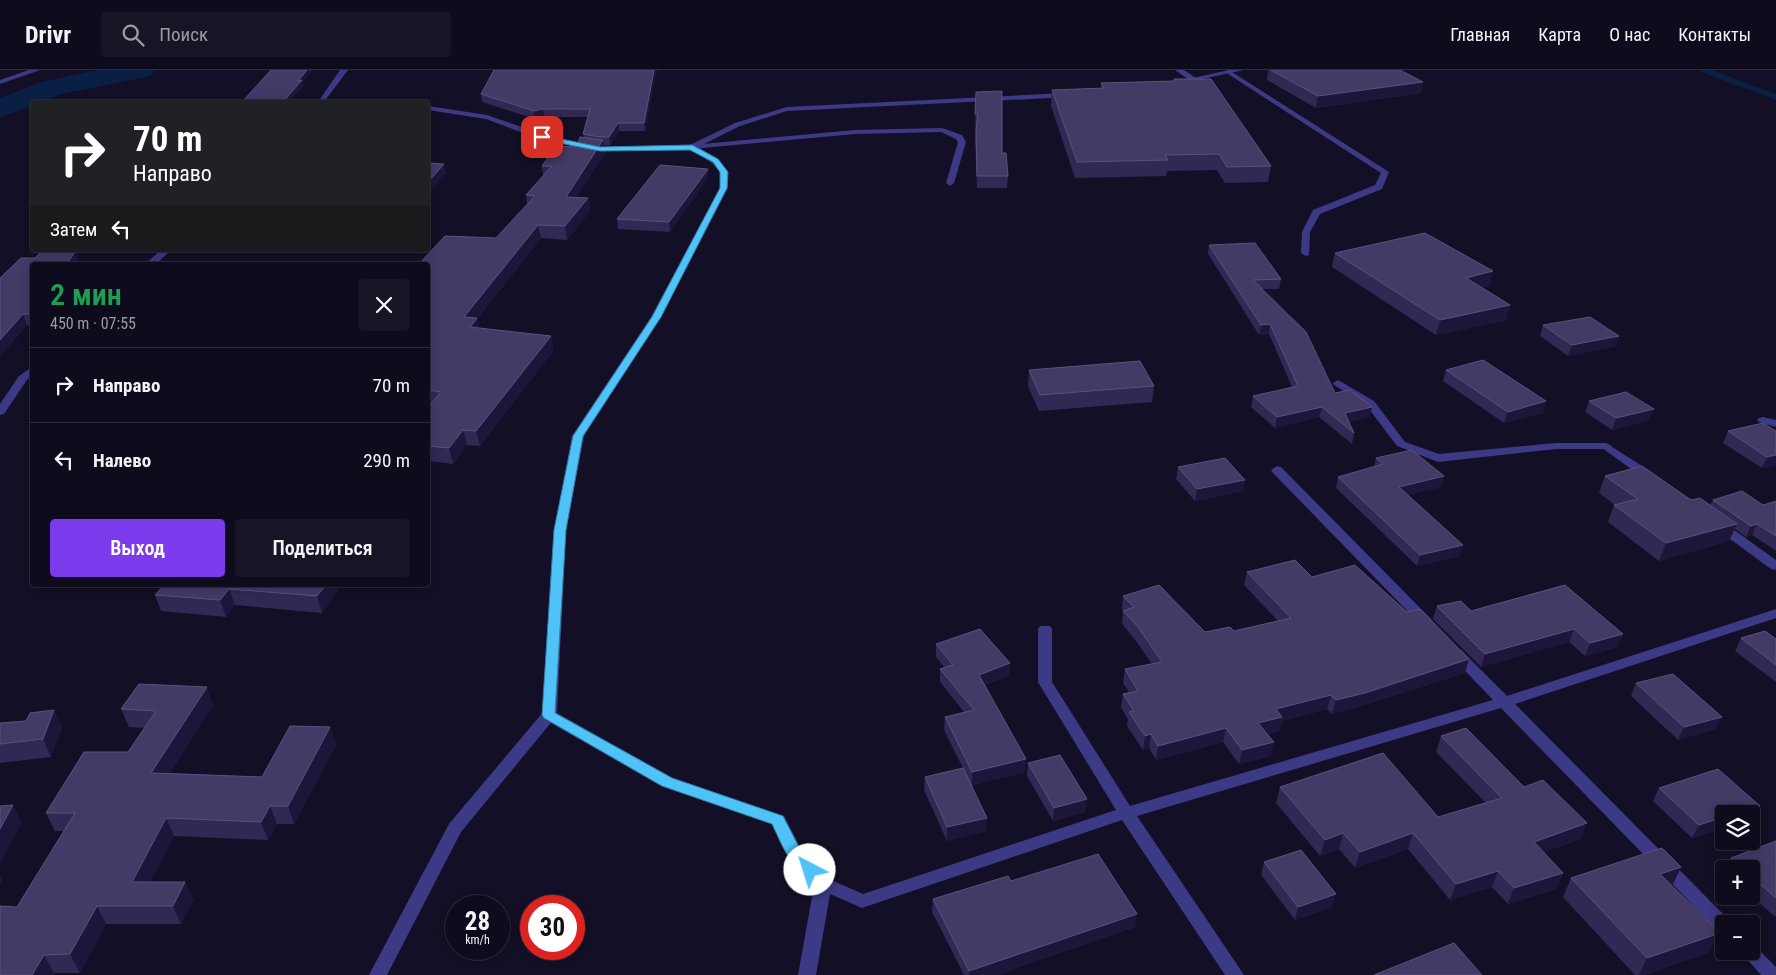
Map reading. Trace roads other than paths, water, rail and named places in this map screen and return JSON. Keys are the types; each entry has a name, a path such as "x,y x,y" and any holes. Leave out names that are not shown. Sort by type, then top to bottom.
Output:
{"street":[{"path":"0,82 36,70"},
{"path":"322,100 344,70"},
{"path":"1179,70 1192,78"},
{"path":"1170,84 1192,78 1240,70"},
{"path":"1230,73 1385,172 1379,187 1316,212 1306,232 1306,253"},
{"path":"692,147 717,132 787,109 1072,95"},
{"path":"430,108 487,117 542,137 600,149 692,147 854,132 942,130 959,137 962,142 950,183"},
{"path":"378,975 456,828 548,715 560,530 578,436 656,317 724,188 724,172 715,161 692,147"},
{"path":"152,262 164,252"},
{"path":"0,412 23,378 30,372"},
{"path":"1338,383 1370,403 1401,444 1438,458 1556,446 1606,446 1663,486"},
{"path":"1764,420 1776,424"},
{"path":"1277,470 1435,632"},
{"path":"1711,520 1776,566"},
{"path":"548,715 667,782 778,820 797,857 823,884 862,901 1126,813 1504,702 1776,613"},
{"path":"1045,629 1045,682 1126,813 1235,975"},
{"path":"1449,646 1715,917"},
{"path":"807,975 823,884"},
{"path":"1758,960 1772,975"}],"waterway":[{"path":"0,108 55,87 141,70"},
{"path":"1704,70 1776,97"}]}
